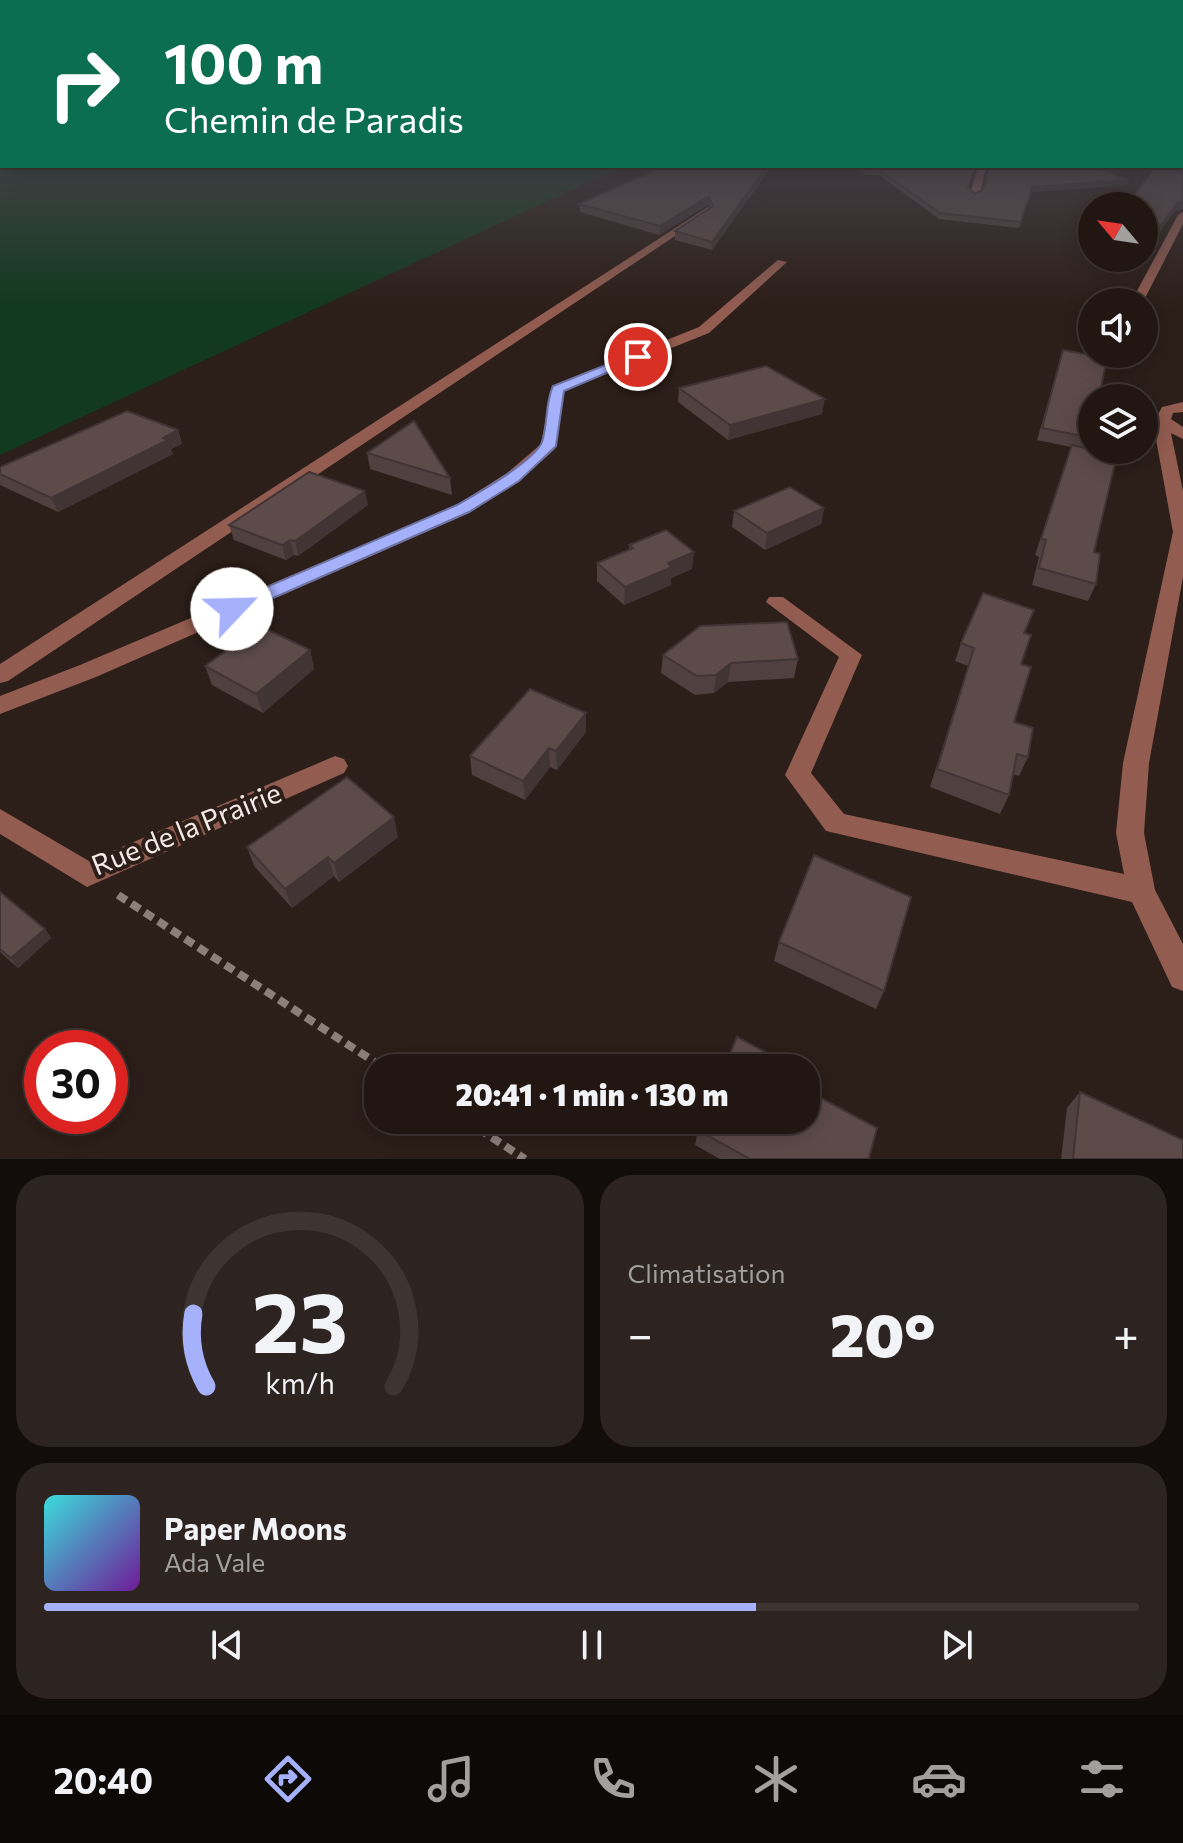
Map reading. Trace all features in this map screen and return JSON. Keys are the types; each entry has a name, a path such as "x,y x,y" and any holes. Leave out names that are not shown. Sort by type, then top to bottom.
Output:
{"street":[{"path":"0,675 708,210"},
{"path":"1144,288 1183,215"},
{"path":"0,705 88,671 463,509 513,477 549,446 557,389 704,330 782,262"},
{"path":"1173,413 1183,434"},
{"path":"1173,413 1162,442 1180,507 1182,532 1136,763 1130,833 1141,891 1183,976"},
{"path":"776,602 851,655 798,775 836,823 1141,891"},
{"name":"Rue de la Prairie","path":"0,820 87,875 335,766"}],"path":[{"path":"87,875 364,1055"},
{"path":"487,1134 525,1159"}],"green space":[{"path":"0,200 550,200 0,455"}],"building":[{"path":"588,200 702,200 660,226 579,204"},
{"path":"711,200 742,200 712,242 675,231 713,206"},
{"path":"922,200 1028,200 1021,222 940,213"},
{"path":"1158,200 1183,200 1178,202 1158,230"},
{"path":"1063,350 1078,353 1078,368 1105,368 1102,384 1078,384 1078,435 1042,428"},
{"path":"766,366 825,399 730,425 679,388"},
{"path":"127,411 178,430 163,438 168,440 51,498 0,474 0,467"},
{"path":"414,421 450,478 367,453"},
{"path":"1072,445 1078,446 1078,464 1115,464 1094,552 1100,554 1096,584 1039,568 1046,540 1041,539"},
{"path":"309,472 365,491 295,541 290,540 282,545 229,525"},
{"path":"790,487 824,508 767,533 734,511"},
{"path":"666,530 694,552 668,563 672,567 625,587 597,563 633,548 629,545"},
{"path":"983,593 1034,610 1024,633 1031,635 1021,664 1031,667 1014,722 1033,728 1028,757 1017,754 1009,795 937,769 974,648 961,643"},
{"path":"787,622 798,659 731,663 716,675 697,676 663,655 700,626"},
{"path":"260,626 310,650 256,694 205,666"},
{"path":"530,689 586,713 556,751 549,748 523,781 470,756"},
{"path":"347,777 394,817 334,863 328,857 285,889 247,847"},
{"path":"814,855 911,897 884,991 779,942"},
{"path":"0,892 45,929 11,958 0,949"},
{"path":"737,1037 769,1054 730,1054"},
{"path":"1080,1092 1183,1140 1183,1159 1073,1159"},
{"path":"820,1097 877,1128 870,1159 750,1159 705,1134 820,1134"}],"route":[{"path":"232,609 463,509 513,477 549,446 557,389 638,357"}]}
